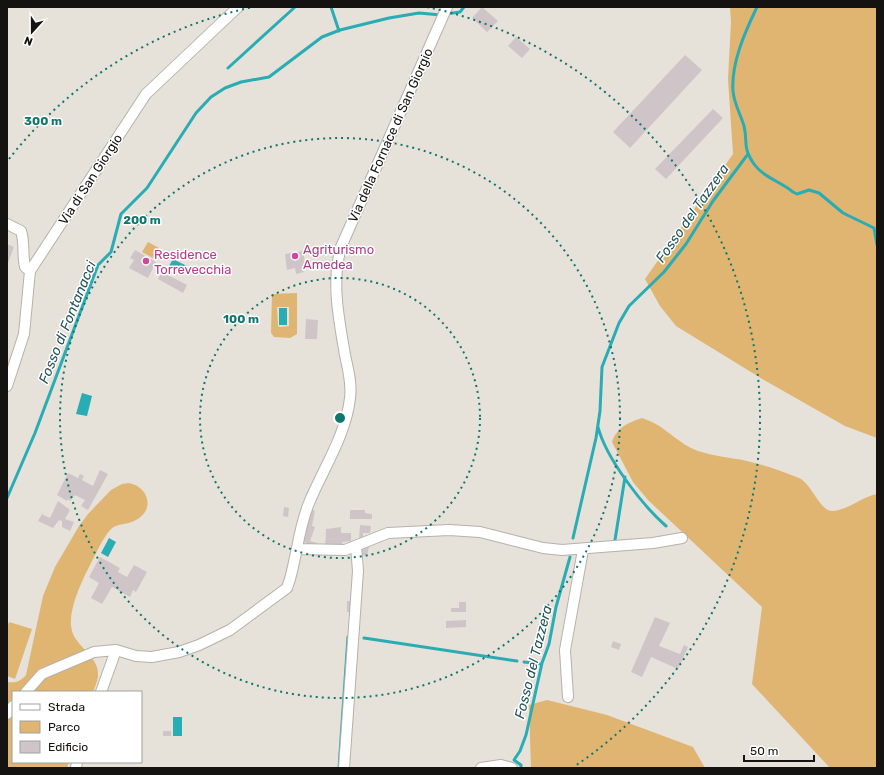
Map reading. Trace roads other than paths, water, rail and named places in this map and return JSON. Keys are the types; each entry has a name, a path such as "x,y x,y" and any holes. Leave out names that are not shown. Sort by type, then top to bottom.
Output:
{"street":[{"name":"Via di San Giorgio","path":"7,386 24,334 30,271 146,94 238,7"},
{"name":"Via della Fornace di San Giorgio","path":"27,691 42,674 94,652 116,650 140,656 162,656 199,645 230,630 287,588 306,510 336,444 349,404 350,384 339,322 336,294 336,272 340,247 447,7"},
{"path":"7,224 21,231 24,240 22,256 24,266 30,271"},
{"path":"297,549 336,551 356,546 392,533 458,530 480,532 552,550 582,550 653,543 682,538"},
{"path":"344,768 358,571 356,546"},
{"path":"568,697 565,650 582,550"},
{"path":"101,691 116,650"},
{"path":"481,768 501,765 512,768"}],"water":[{"path":"173,259 187,266 184,271 175,266 173,268 169,266"},
{"path":"279,308 287,308 287,325 279,325"},
{"path":"82,393 92,396 87,416 76,414"},
{"path":"109,538 116,542 108,557 101,553"},
{"path":"173,717 182,717 182,736 173,736"}],"waterway":[{"path":"228,68 295,7"},
{"path":"331,7 339,31"},
{"name":"Fosso di Fontanacci","path":"446,14 460,12 464,7"},
{"path":"757,7 740,48 733,80 734,96 744,126 747,149 750,158 758,169 793,192 797,194 809,190 819,193 843,213 874,228 877,245"},
{"name":"Fosso di Fontanacci","path":"7,498 35,433 98,265 111,252 121,214 147,188 196,113 211,97 225,88 241,82 269,77 322,37 340,30 389,18 419,13 441,15"},
{"name":"Fosso del Tazzera","path":"573,538 596,438 600,411 602,367 619,323 629,306 664,272 686,244 713,201 748,154"},
{"path":"598,427 609,453 626,480 646,506 666,526"},
{"path":"615,540 625,477"},
{"name":"Fosso del Tazzera","path":"521,768 521,765 514,760 520,751 526,735 542,663 549,644 556,607 570,557"},
{"path":"339,768 348,637"},
{"path":"364,638 517,661"},
{"path":"524,662 541,664"}],"place":[{"name":"Agriturismo Amedea","path":"295,256"},
{"name":"Residence Torrevecchia","path":"146,261"}]}
